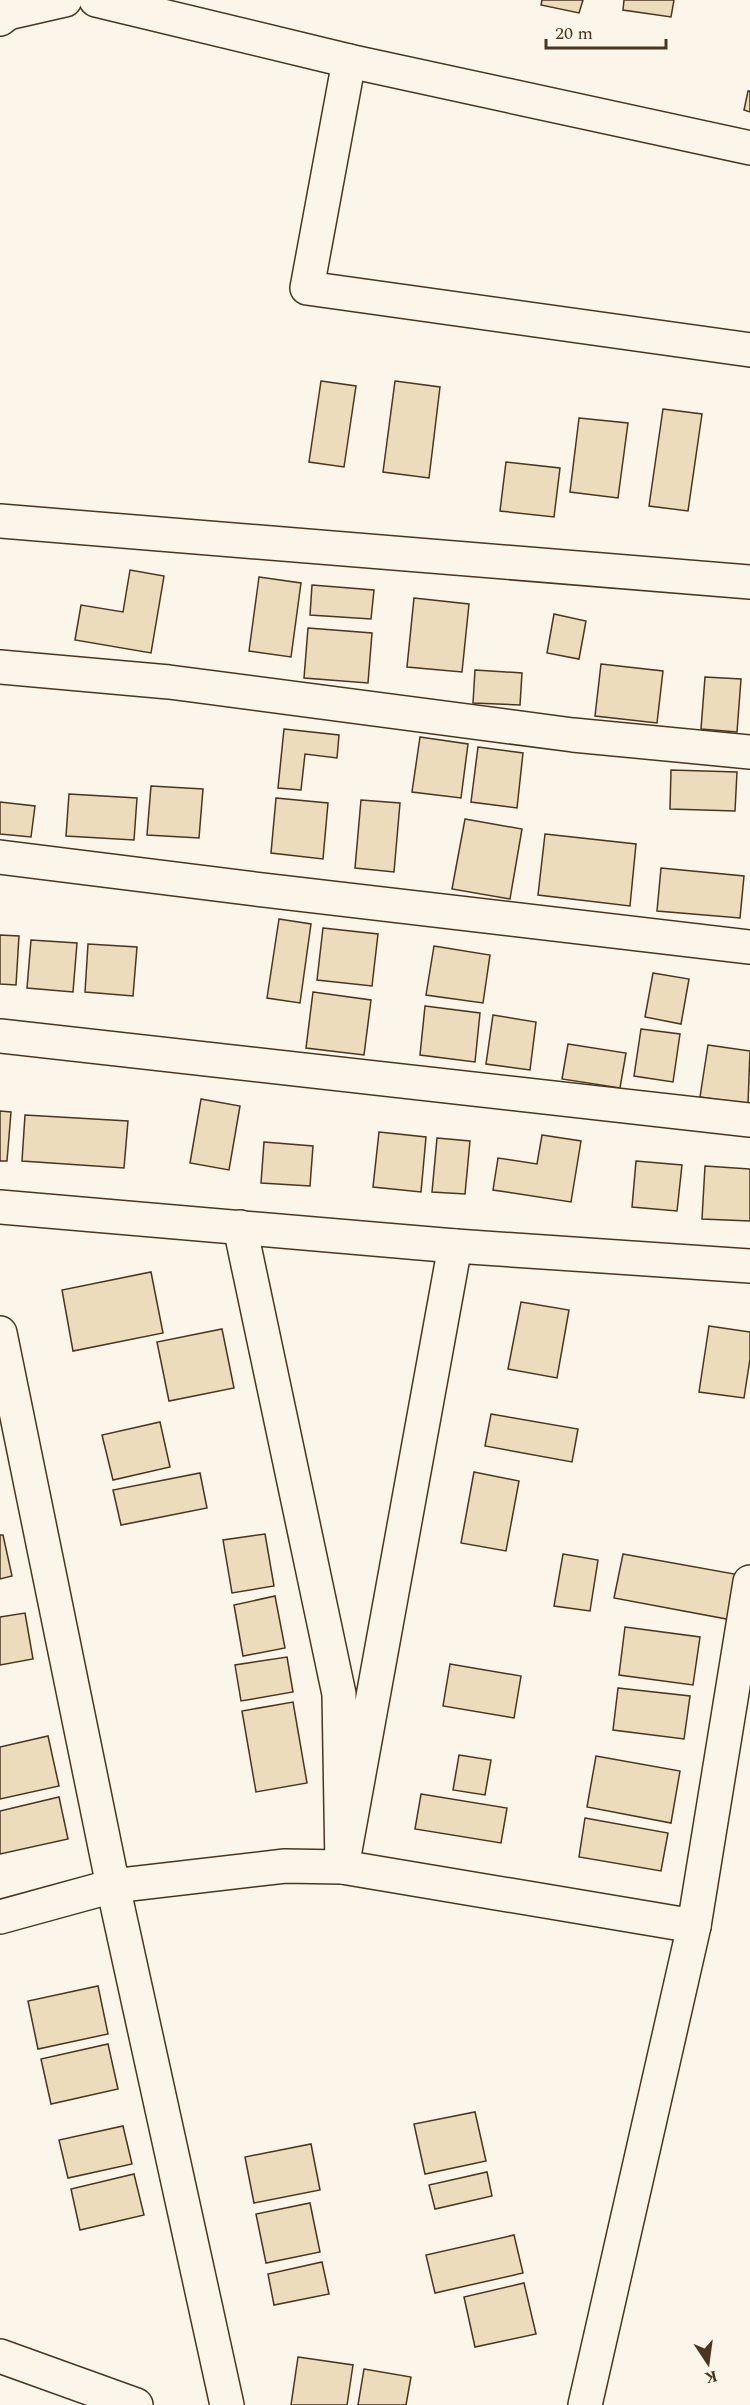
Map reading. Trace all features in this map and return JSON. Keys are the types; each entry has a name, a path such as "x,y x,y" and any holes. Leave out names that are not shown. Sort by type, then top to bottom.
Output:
{"street":[{"path":"0,19 8,13 65,0"},
{"path":"96,0 349,61 750,148"},
{"path":"349,61 307,288 750,350"},
{"path":"0,521 750,582"},
{"path":"0,667 168,682 573,735 750,752"},
{"path":"0,857 255,890 750,947"},
{"path":"0,1036 750,1120"},
{"path":"0,1207 455,1246 750,1266"},
{"path":"240,1227 339,1694 342,1866"},
{"path":"342,1866 455,1246"},
{"path":"0,1334 113,1886 227,2405"},
{"path":"585,2405 694,1926 750,1582"},
{"path":"0,1917 113,1886 285,1866 342,1866 694,1926"},
{"path":"0,2356 136,2405"}],"building":[{"path":"542,0 583,0 579,13 541,5"},
{"path":"624,0 674,0 671,17 623,10"},
{"path":"748,91 750,91 750,112 744,110"},
{"path":"321,381 356,386 344,467 309,462"},
{"path":"395,381 440,387 429,478 383,472"},
{"path":"663,409 702,414 688,511 649,506"},
{"path":"579,418 628,423 618,498 570,492"},
{"path":"506,462 560,468 554,517 500,511"},
{"path":"130,570 164,576 151,653 75,640 81,605 123,612"},
{"path":"259,577 301,583 291,657 249,651"},
{"path":"312,585 374,590 371,619 310,615"},
{"path":"414,598 469,604 462,672 407,667"},
{"path":"554,614 586,621 579,659 547,653"},
{"path":"308,628 372,633 368,683 304,678"},
{"path":"601,664 663,671 657,723 595,716"},
{"path":"475,670 522,673 520,705 473,703"},
{"path":"705,677 741,679 737,732 701,729"},
{"path":"284,729 339,735 337,758 305,754 301,790 278,788"},
{"path":"420,737 468,744 461,798 412,792"},
{"path":"478,747 523,753 517,808 471,802"},
{"path":"671,770 737,772 735,811 670,809"},
{"path":"151,786 203,789 199,838 147,835"},
{"path":"69,794 137,798 134,840 66,836"},
{"path":"276,798 328,803 323,859 271,853"},
{"path":"361,800 400,803 394,872 355,868"},
{"path":"0,802 35,806 31,837 0,834"},
{"path":"465,819 522,829 510,899 452,889"},
{"path":"545,834 636,844 630,906 538,895"},
{"path":"661,868 744,876 740,918 657,911"},
{"path":"279,919 311,924 300,1003 267,998"},
{"path":"323,928 378,934 372,986 317,980"},
{"path":"0,935 19,936 16,985 0,984"},
{"path":"31,940 77,943 73,992 27,988"},
{"path":"88,944 137,947 133,996 85,992"},
{"path":"434,946 490,955 483,1003 426,995"},
{"path":"653,973 689,979 681,1024 645,1017"},
{"path":"313,992 371,1000 364,1055 306,1048"},
{"path":"425,1006 480,1013 475,1062 420,1055"},
{"path":"493,1015 536,1022 530,1070 486,1064"},
{"path":"641,1029 680,1034 673,1082 634,1076"},
{"path":"568,1044 626,1053 620,1088 562,1079"},
{"path":"708,1045 750,1051 748,1104 700,1097"},
{"path":"201,1099 240,1106 229,1170 190,1163"},
{"path":"0,1111 11,1112 7,1161 0,1161"},
{"path":"25,1115 128,1121 124,1168 22,1161"},
{"path":"379,1132 426,1137 421,1192 373,1187"},
{"path":"542,1135 581,1141 571,1202 493,1190 498,1158 537,1164"},
{"path":"437,1138 470,1141 465,1194 432,1192"},
{"path":"264,1142 313,1146 310,1186 261,1183"},
{"path":"636,1161 682,1165 677,1211 632,1207"},
{"path":"705,1166 750,1169 750,1221 702,1219"},
{"path":"151,1272 163,1333 73,1351 62,1290"},
{"path":"521,1302 569,1310 557,1378 508,1369"},
{"path":"709,1326 750,1332 750,1359 744,1398 699,1392"},
{"path":"222,1329 234,1388 169,1401 157,1342"},
{"path":"491,1414 578,1429 572,1462 485,1446"},
{"path":"160,1422 170,1467 113,1480 102,1435"},
{"path":"474,1472 519,1481 506,1551 461,1543"},
{"path":"200,1473 207,1508 121,1525 113,1490"},
{"path":"265,1534 274,1586 232,1593 223,1540"},
{"path":"0,1535 3,1535 12,1576 0,1579"},
{"path":"563,1554 598,1560 590,1611 554,1606"},
{"path":"623,1554 740,1575 732,1620 614,1598"},
{"path":"275,1596 285,1648 243,1656 234,1605"},
{"path":"25,1613 33,1659 0,1665 0,1617"},
{"path":"625,1627 700,1637 693,1685 619,1675"},
{"path":"287,1657 293,1692 241,1701 235,1665"},
{"path":"450,1664 521,1676 514,1718 443,1706"},
{"path":"618,1688 690,1696 684,1739 613,1730"},
{"path":"293,1702 307,1783 256,1792 242,1711"},
{"path":"48,1736 59,1786 0,1799 0,1747"},
{"path":"459,1755 491,1760 485,1795 453,1790"},
{"path":"596,1756 680,1771 671,1823 587,1807"},
{"path":"421,1794 507,1808 501,1843 415,1829"},
{"path":"59,1797 68,1839 0,1854 0,1811"},
{"path":"585,1818 668,1833 661,1871 579,1857"},
{"path":"98,1986 108,2034 38,2049 28,2001"},
{"path":"108,2044 118,2089 51,2104 41,2059"},
{"path":"475,2112 486,2161 425,2174 414,2124"},
{"path":"123,2126 132,2164 68,2178 59,2140"},
{"path":"311,2144 320,2190 254,2203 245,2157"},
{"path":"487,2172 492,2196 435,2209 429,2185"},
{"path":"134,2174 144,2215 80,2230 71,2189"},
{"path":"310,2203 320,2252 266,2263 256,2214"},
{"path":"514,2235 523,2273 435,2293 426,2255"},
{"path":"322,2262 329,2294 274,2305 268,2274"},
{"path":"524,2283 536,2334 475,2347 464,2297"},
{"path":"298,2357 353,2365 347,2405 291,2405"},
{"path":"364,2369 411,2377 406,2405 358,2405"}]}
